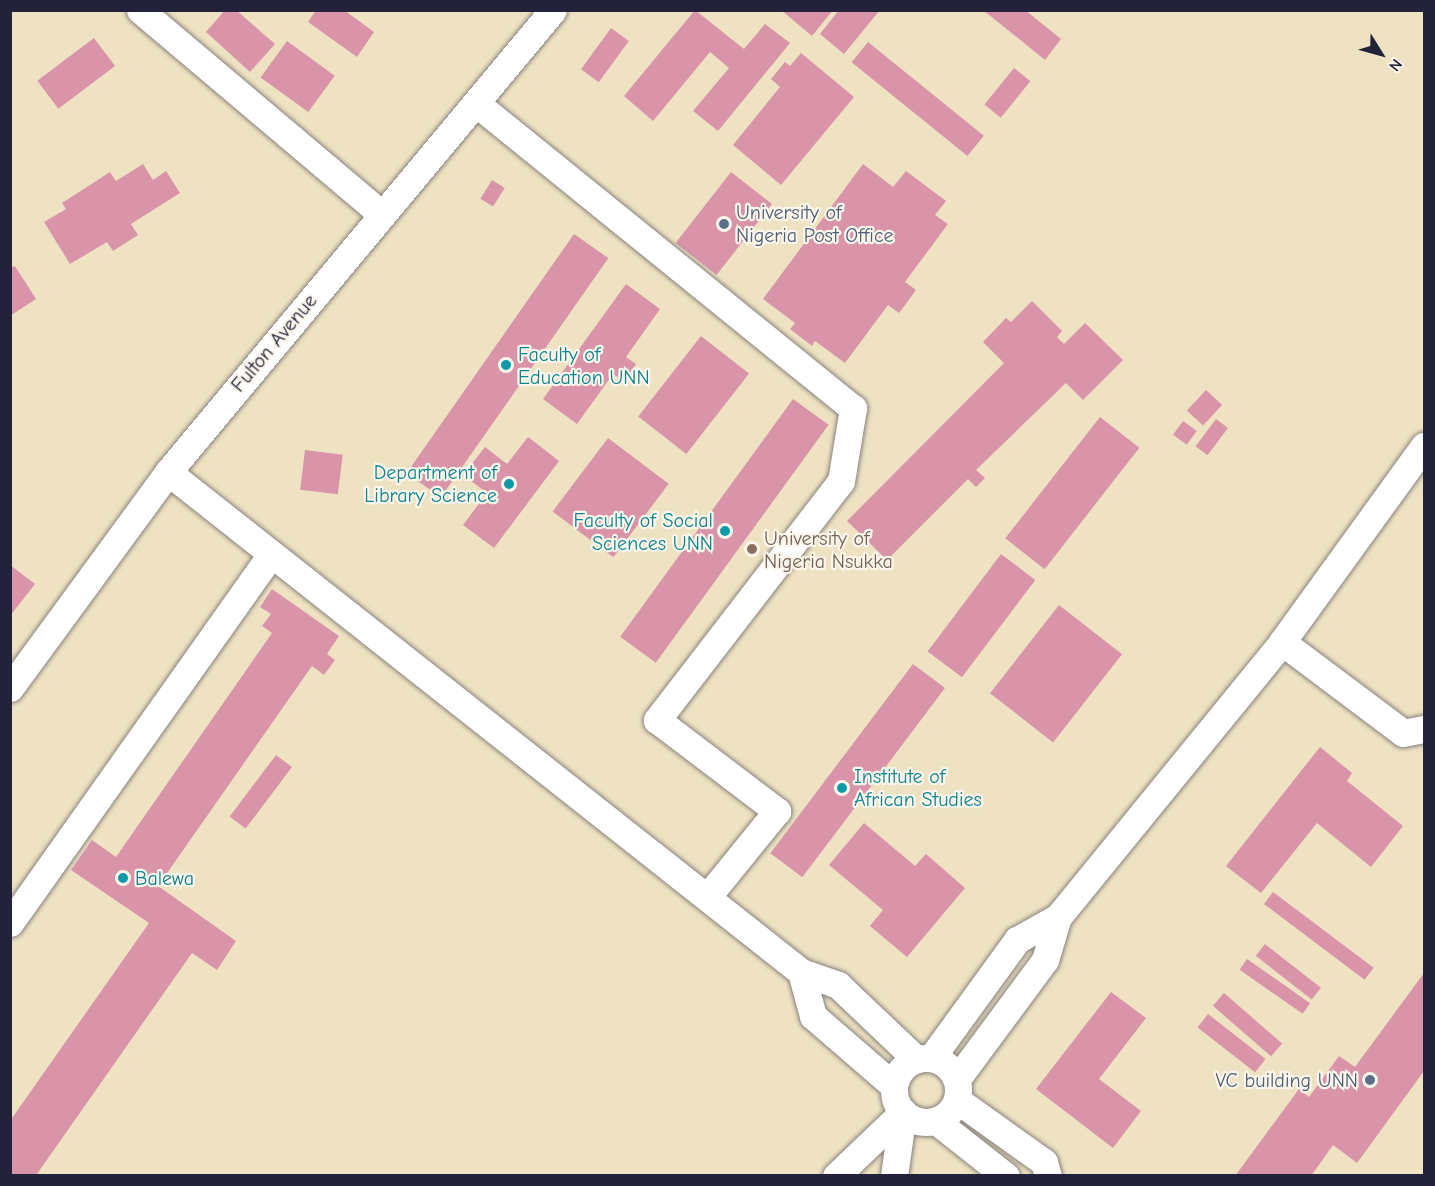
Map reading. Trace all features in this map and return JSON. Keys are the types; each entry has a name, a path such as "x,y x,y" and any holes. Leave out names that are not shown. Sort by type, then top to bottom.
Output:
{"street":[{"path":"140,10 381,214"},
{"name":"Fulton Avenue","path":"10,688 168,472 553,10"},
{"path":"477,104 853,408 841,481 657,720 777,811 707,897"},
{"path":"1058,917 1045,960 957,1090 945,1116 936,1121 924,1122 912,1119 903,1112 895,1100 894,1086 897,1074 905,1064 924,1058 1017,940 1058,917 1282,642 1425,446"},
{"path":"168,472 801,972 838,985 924,1058 948,1065 957,1090 1044,1162 1048,1176"},
{"path":"10,923 271,554"},
{"path":"1282,642 1402,733 1425,729"},
{"path":"801,972 813,1016 894,1086"},
{"path":"836,1176 903,1112"},
{"path":"894,1176 903,1112"},
{"path":"936,1121 1006,1176"}],"building":[{"path":"225,10 236,10 275,44 250,72 206,32"},
{"path":"316,10 344,10 374,32 357,57 308,22"},
{"path":"695,10 744,49 765,24 790,43 718,131 693,111 729,68 710,52 653,121 624,96"},
{"path":"781,10 833,10 812,36"},
{"path":"839,10 880,10 844,54 820,34"},
{"path":"983,10 1025,10 1061,39 1045,60"},
{"path":"611,28 629,41 599,82 581,69"},
{"path":"94,38 115,66 58,109 37,81"},
{"path":"287,41 335,76 308,112 261,77"},
{"path":"868,42 984,136 967,156 852,62"},
{"path":"801,53 854,97 781,185 733,145 780,87 771,79 785,62 790,66"},
{"path":"1014,68 1030,81 1001,118 984,105"},
{"path":"143,164 153,180 166,171 180,193 131,224 138,235 113,251 107,242 70,264 44,222 66,209 62,203 110,172 116,181"},
{"path":"863,164 893,187 906,171 946,201 935,215 948,224 905,282 916,290 899,313 888,305 845,363 815,341 812,346 790,329 795,323 763,299"},
{"name":"University of Nigeria Post Office","path":"731,172 772,204 717,275 676,243"},
{"path":"492,180 505,188 493,207 480,199"},
{"name":"Faculty of Education UNN","path":"574,234 608,258 441,497 407,473"},
{"path":"15,266 36,299 10,316 10,268"},
{"path":"626,284 660,309 626,357 636,364 624,381 613,374 577,424 543,399"},
{"path":"1032,301 1062,331 1057,337 1064,344 1085,323 1123,360 1083,400 1066,383 976,470 985,478 976,487 968,479 887,560 847,521 1004,363 983,342 1006,318 1011,322"},
{"path":"701,336 749,374 686,454 638,416"},
{"path":"1206,390 1222,405 1203,425 1187,410"},
{"name":"Faculty of Social Sciences UNN","path":"793,399 829,425 656,663 620,637"},
{"path":"1100,417 1139,448 1045,569 1005,538"},
{"path":"1216,419 1228,428 1208,455 1196,446"},
{"path":"1183,421 1197,431 1187,445 1173,435"},
{"name":"Department of Library Science","path":"528,437 559,461 494,548 463,525 487,493 463,475 485,447 507,464"},
{"path":"608,438 669,484 613,557 553,511"},
{"path":"305,450 343,455 338,494 300,490"},
{"path":"1001,554 1035,580 962,677 928,651"},
{"path":"10,565 35,584 10,616"},
{"name":"Balewa","path":"272,589 339,636 327,654 335,660 324,675 312,666 158,886 236,941 217,970 192,953 37,1174 40,1176 10,1176 10,1121 149,923 71,870 92,840 116,857 272,633 262,626 271,614 260,607"},
{"path":"1059,605 1122,654 1053,743 990,693"},
{"name":"Institute of African Studies","path":"913,664 945,688 802,877 770,853"},
{"path":"1320,747 1352,773 1347,781 1403,826 1371,867 1317,823 1261,893 1226,866"},
{"path":"276,755 292,767 246,829 230,816"},
{"path":"864,823 915,866 926,854 965,888 907,957 870,926 883,910 829,865"},
{"path":"1273,892 1374,968 1365,980 1264,904"},
{"path":"1265,944 1321,988 1312,1000 1256,956"},
{"path":"1247,959 1310,1003 1303,1014 1240,970"},
{"name":"VC building UNN","path":"1424,973 1424,1071 1357,1163 1333,1145 1311,1176 1235,1176 1299,1089 1309,1097 1339,1056 1355,1067"},
{"path":"1111,992 1146,1018 1099,1079 1141,1111 1113,1148 1036,1089"},
{"path":"1224,993 1282,1044 1271,1056 1213,1006"},
{"path":"1208,1014 1266,1059 1255,1072 1198,1027"}],"place":[{"name":"University of Nigeria Post Office","path":"724,224"},
{"name":"Faculty of Education UNN","path":"506,365"},
{"name":"Department of Library Science","path":"509,484"},
{"name":"Faculty of Social Sciences UNN","path":"725,531"},
{"name":"University of Nigeria Nsukka","path":"752,549"},
{"name":"Institute of African Studies","path":"842,788"},
{"name":"Balewa","path":"123,878"},
{"name":"VC building UNN","path":"1370,1080"}]}
